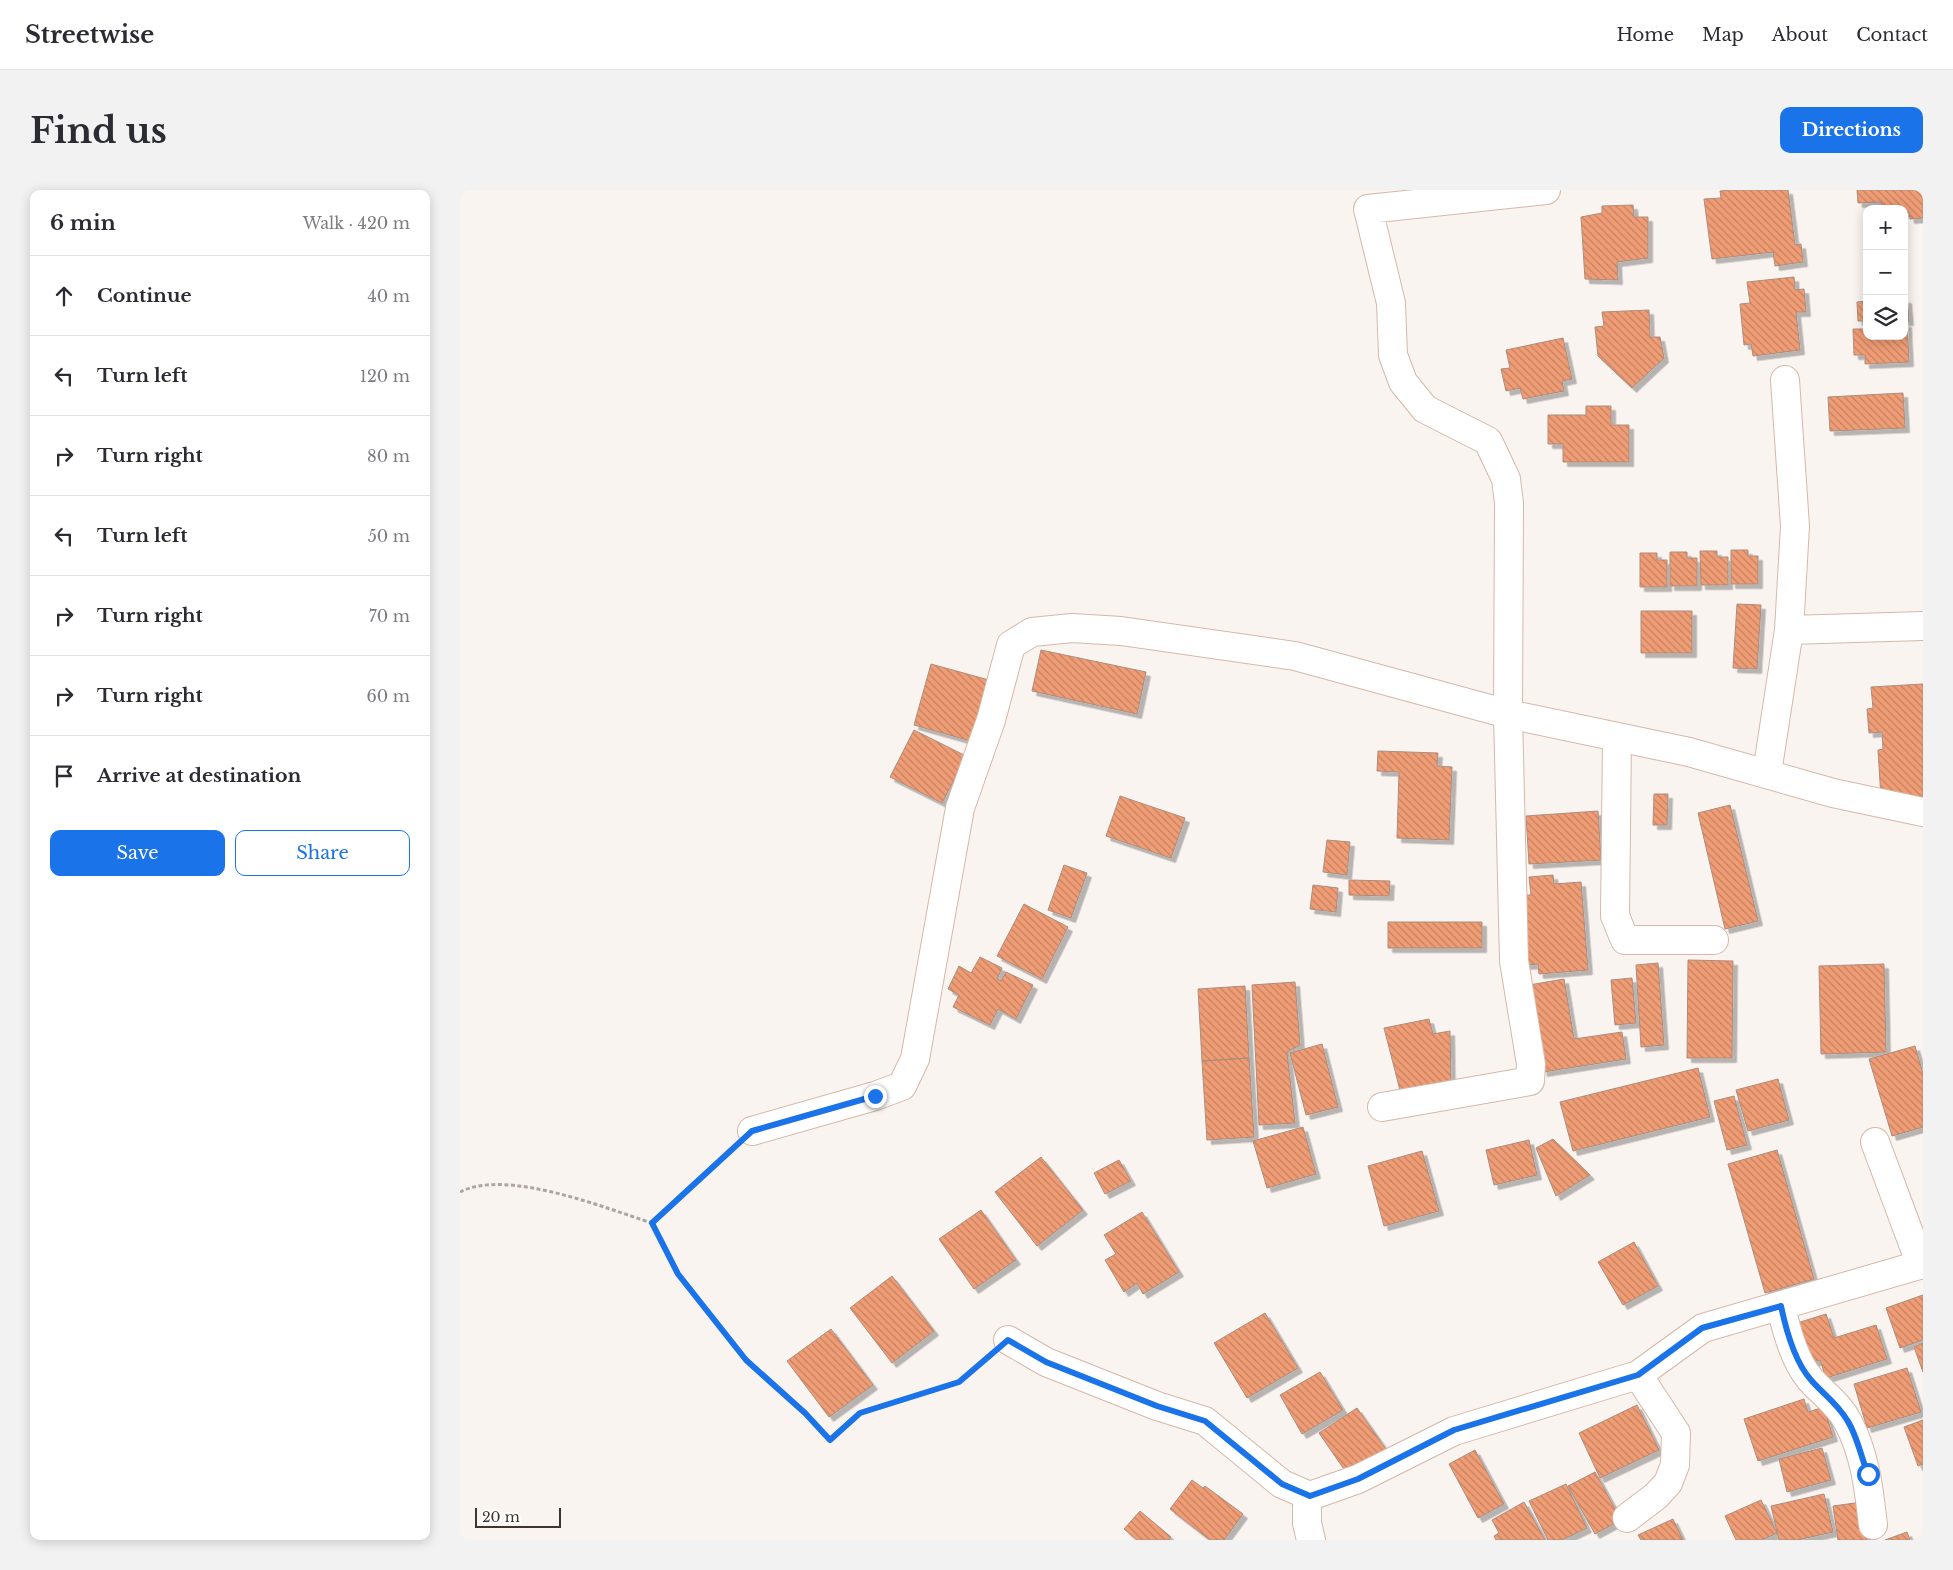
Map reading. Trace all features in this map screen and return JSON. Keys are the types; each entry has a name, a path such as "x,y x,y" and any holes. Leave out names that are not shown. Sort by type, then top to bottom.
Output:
{"street":[{"path":"1382,1107 1530,1081 1531,1064 1514,961 1508,714 1509,503 1506,479 1488,441 1425,409 1403,382 1393,355 1390,303 1368,208 1546,190"},
{"path":"1767,773 1789,630 1795,526 1784,380"},
{"path":"1789,630 1923,626"},
{"path":"752,1131 875,1096 902,1086 915,1059 960,808 991,720 1010,645 1032,632 1072,628 1121,630 1294,656 1508,714 1617,739 1688,752 1833,793 1923,812"},
{"path":"1617,739 1615,916 1625,940 1714,940"},
{"path":"1311,1540 1307,1523 1307,1498 1358,1479 1454,1430 1638,1375 1702,1328 1922,1265 1875,1142"},
{"path":"1781,1306 1785,1327 1801,1366 1810,1380 1832,1398 1848,1421 1868,1474 1873,1525"},
{"path":"1008,1340 1046,1362 1157,1406 1205,1421 1282,1484 1310,1496"},
{"path":"1627,1518 1656,1496 1668,1483 1675,1465 1676,1433 1638,1375"}],"path":[{"path":"652,1223 752,1131"},
{"path":"460,1192 469,1188 525,1186 652,1223 678,1274 746,1360 805,1413 830,1440 860,1413 959,1382 1008,1340"}],"building":[{"path":"1788,190 1795,245 1801,244 1803,262 1775,266 1773,252 1712,259 1704,199 1721,198 1720,191"},
{"path":"1857,190 1923,190 1923,218 1910,219 1908,205 1881,205 1881,202 1858,203"},
{"path":"1633,205 1634,217 1648,217 1648,258 1617,262 1618,280 1585,279 1581,217 1602,213 1602,206"},
{"path":"1794,277 1795,290 1804,289 1806,312 1796,312 1800,350 1753,356 1751,344 1744,345 1740,304 1750,303 1747,282"},
{"path":"1863,301 1863,321 1858,321 1857,302"},
{"path":"1649,310 1650,337 1660,337 1664,358 1632,388 1598,356 1595,327 1604,326 1602,312"},
{"path":"1853,329 1863,329 1863,340 1908,340 1909,362 1865,364 1865,355 1854,355"},
{"path":"1563,338 1572,379 1562,381 1564,391 1523,399 1520,388 1506,391 1501,369 1510,368 1506,350"},
{"path":"1903,393 1905,428 1830,431 1828,397"},
{"path":"1586,406 1611,406 1611,425 1629,425 1629,462 1563,462 1563,444 1548,444 1548,415 1586,415"},
{"path":"1731,550 1748,550 1748,556 1758,556 1758,584 1731,584"},
{"path":"1700,551 1717,551 1717,557 1728,557 1728,585 1701,585"},
{"path":"1670,552 1687,552 1687,558 1697,558 1697,586 1670,586"},
{"path":"1640,553 1657,553 1657,560 1667,560 1667,587 1640,587"},
{"path":"1737,604 1761,605 1757,669 1733,668"},
{"path":"1641,611 1692,611 1692,653 1641,653"},
{"path":"1041,650 1146,672 1137,714 1032,691"},
{"path":"931,664 989,680 971,741 914,725"},
{"path":"1923,684 1923,802 1881,798 1878,750 1883,749 1882,732 1869,733 1867,709 1873,708 1871,687"},
{"path":"914,730 966,756 942,803 890,777"},
{"path":"1378,751 1438,753 1437,766 1452,767 1449,840 1397,838 1399,772 1377,771"},
{"path":"1654,794 1668,794 1667,825 1653,825"},
{"path":"1120,796 1185,818 1171,858 1106,836"},
{"path":"1730,805 1758,921 1725,929 1698,813"},
{"path":"1598,811 1601,860 1529,864 1526,816"},
{"path":"1327,840 1350,842 1347,875 1323,872"},
{"path":"1064,865 1087,873 1071,918 1048,910"},
{"path":"1553,875 1554,884 1581,882 1588,970 1539,974 1538,964 1525,965 1519,895 1531,895 1529,877"},
{"path":"1349,880 1390,881 1389,896 1349,895"},
{"path":"1313,885 1338,888 1336,912 1310,909"},
{"path":"1024,904 1068,927 1042,979 997,956"},
{"path":"1388,922 1482,922 1482,948 1388,948"},
{"path":"980,957 1002,968 997,979 1001,981 1006,972 1033,985 1016,1019 998,1009 990,1025 953,1007 959,995 948,989 959,966 971,973"},
{"path":"1688,960 1733,961 1732,1058 1687,1058"},
{"path":"1658,963 1664,1045 1641,1047 1636,965"},
{"path":"1884,964 1886,1052 1821,1054 1819,966"},
{"path":"1632,978 1636,1023 1615,1025 1611,980"},
{"path":"1564,979 1574,1039 1622,1032 1626,1059 1543,1072 1529,985"},
{"path":"1295,982 1300,1045 1287,1052 1295,1123 1259,1125 1252,985"},
{"path":"1245,986 1249,1058 1202,1061 1198,989"},
{"path":"1429,1019 1433,1034 1450,1031 1451,1087 1402,1098 1384,1028"},
{"path":"1322,1044 1338,1107 1306,1115 1290,1053"},
{"path":"1915,1046 1923,1074 1923,1127 1892,1136 1869,1059"},
{"path":"1249,1058 1254,1137 1207,1140 1202,1061"},
{"path":"1698,1068 1710,1117 1573,1151 1560,1102"},
{"path":"1778,1079 1789,1120 1748,1131 1736,1090"},
{"path":"1734,1096 1747,1145 1727,1150 1714,1101"},
{"path":"1303,1127 1316,1174 1267,1188 1253,1141"},
{"path":"1553,1139 1590,1175 1556,1196 1536,1148"},
{"path":"1529,1140 1537,1175 1494,1185 1486,1150"},
{"path":"1777,1150 1814,1279 1765,1293 1728,1164"},
{"path":"1422,1151 1439,1211 1384,1226 1368,1166"},
{"path":"1041,1157 1083,1210 1037,1246 995,1192"},
{"path":"1119,1160 1131,1181 1105,1194 1094,1173"},
{"path":"981,1210 1016,1260 974,1289 939,1239"},
{"path":"1142,1212 1179,1272 1143,1294 1137,1283 1124,1292 1105,1260 1116,1254 1104,1235"},
{"path":"1634,1242 1658,1286 1623,1305 1598,1262"},
{"path":"892,1276 934,1331 892,1363 850,1308"},
{"path":"1923,1295 1923,1340 1900,1348 1886,1308"},
{"path":"1265,1313 1298,1368 1247,1398 1214,1343"},
{"path":"1826,1314 1834,1338 1876,1325 1887,1359 1826,1378 1820,1360 1807,1364 1794,1324"},
{"path":"831,1329 873,1385 829,1417 787,1361"},
{"path":"1923,1343 1923,1372 1914,1347"},
{"path":"1907,1368 1921,1412 1867,1428 1854,1384"},
{"path":"1320,1372 1343,1410 1302,1434 1280,1395"},
{"path":"1804,1399 1808,1412 1824,1407 1833,1437 1758,1461 1744,1419"},
{"path":"1637,1405 1659,1450 1600,1478 1579,1433"},
{"path":"1357,1408 1388,1452 1350,1478 1319,1433"},
{"path":"1923,1420 1923,1464 1918,1466 1904,1427"},
{"path":"1822,1448 1831,1480 1787,1492 1779,1459"},
{"path":"1475,1450 1504,1504 1478,1518 1449,1464"},
{"path":"1595,1472 1621,1520 1595,1534 1568,1486"},
{"path":"1192,1480 1203,1488 1205,1486 1243,1514 1224,1540 1210,1540 1170,1509"},
{"path":"1566,1484 1587,1528 1562,1540 1548,1540 1529,1501"},
{"path":"1824,1494 1833,1532 1797,1540 1779,1540 1771,1506"},
{"path":"1761,1500 1777,1533 1762,1540 1736,1540 1725,1516"},
{"path":"1524,1502 1545,1540 1496,1540 1494,1536 1499,1533 1492,1520"},
{"path":"1862,1502 1867,1540 1838,1540 1833,1506"},
{"path":"1140,1511 1171,1537 1168,1540 1137,1540 1124,1529"},
{"path":"1673,1519 1683,1540 1641,1540 1638,1535"},
{"path":"1907,1532 1910,1540 1885,1540"}],"route":[{"path":"875,1096 752,1131 652,1223 678,1274 746,1360 805,1413 830,1440 860,1413 959,1382 1008,1340 1046,1362 1157,1406 1205,1421 1282,1484 1310,1496 1358,1479 1454,1430 1638,1375 1702,1328 1781,1306 1785,1327 1801,1366 1810,1380 1832,1398 1848,1421 1868,1474"}]}
